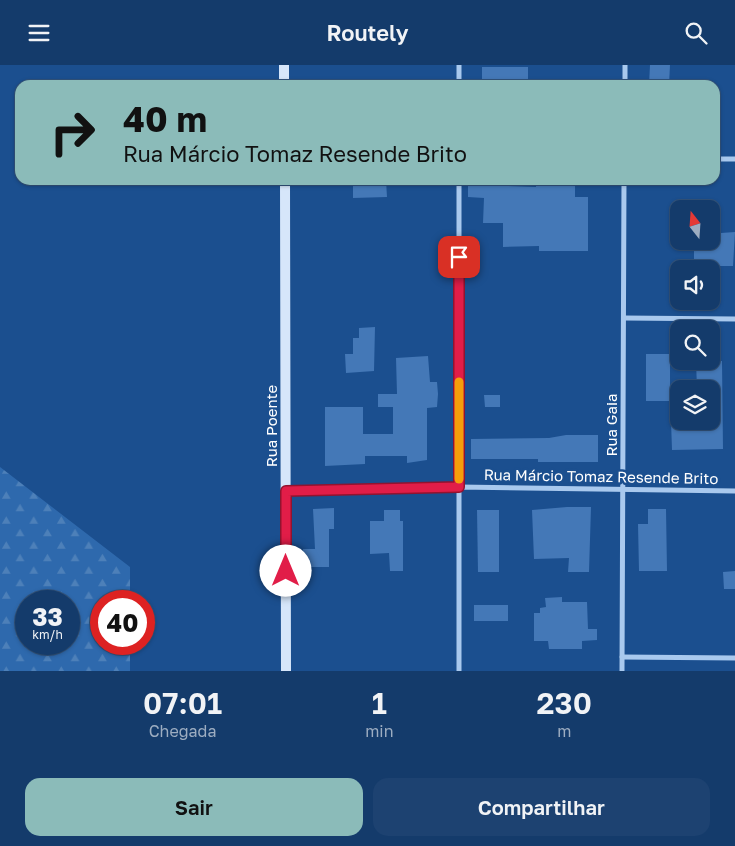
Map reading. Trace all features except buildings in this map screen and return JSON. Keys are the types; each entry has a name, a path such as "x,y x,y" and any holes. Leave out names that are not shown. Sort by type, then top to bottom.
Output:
{"street":[{"path":"284,65 284,80"},
{"path":"459,65 459,80"},
{"path":"625,65 625,80"},
{"path":"720,159 735,159"},
{"name":"Rua Poente","path":"284,185 286,671"},
{"path":"459,185 459,671"},
{"name":"Rua Gaia","path":"622,671 624,185"},
{"path":"624,318 735,319"},
{"name":"Rua Márcio Tomaz Resende Brito","path":"286,491 459,487 735,491"},
{"path":"622,657 735,658"}],"green space":[{"path":"0,467 130,567 130,590 90,590 90,655 130,655 130,671 0,671"}],"slow traffic":[{"path":"459,382 459,479"}],"route":[{"path":"286,571 286,491 459,487 459,257"}]}
